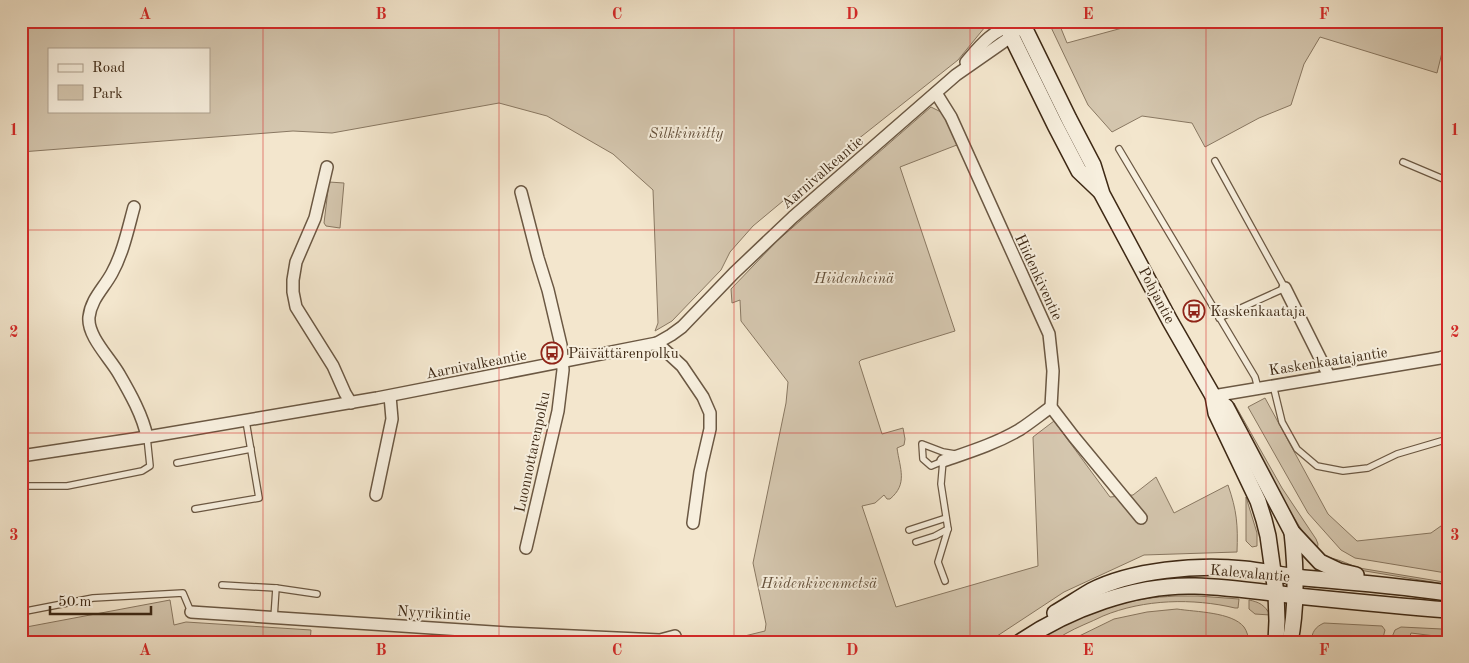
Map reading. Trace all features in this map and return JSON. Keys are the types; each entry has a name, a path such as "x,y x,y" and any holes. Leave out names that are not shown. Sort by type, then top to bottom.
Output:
{"main road":[{"name":"Pohjantie","path":"1013,26 1093,165 1102,194 1170,321 1213,396 1216,413 1261,510 1268,536 1276,593 1278,620 1276,642"},
{"name":"Pohjantie","path":"1213,396 1226,407 1292,532 1320,562 1339,571 1361,576 1379,584"},
{"name":"Pohjantie","path":"1290,642 1293,622 1295,556 1292,532"},
{"name":"Kalevalantie","path":"1038,630 1054,614 1091,591 1131,577 1155,572 1210,568 1243,569 1294,577 1379,584 1448,594"},
{"name":"Kalevalantie","path":"1020,642 1038,630 1094,604 1116,597 1174,586 1276,593 1448,610"}],"street":[{"name":"Aarnivalkeantie","path":"21,456 351,403 656,343 671,336 682,327 734,273 794,217 956,75 985,40 1013,26"},
{"name":"Hiidenkiventie","path":"936,93 950,117 1049,334 1053,371 1051,407"},
{"path":"327,167 314,218 296,262 293,292 296,307 333,366 351,403"},
{"path":"521,192 551,299 562,350 562,362"},
{"path":"134,207 115,267 92,306 89,318 92,334 126,386 147,437"},
{"path":"1285,288 1329,376"},
{"path":"656,343 682,366 703,397 710,413 710,428 700,472 693,523"},
{"name":"Kaskenkaatajantie","path":"1213,396 1440,358 1448,355"},
{"name":"Luonnottarenpolku","path":"526,548 558,411 562,362"},
{"path":"376,495 392,419 390,396"},
{"path":"943,461 978,450 1005,437 1051,407 1141,518"},
{"name":"Nyyrikintie","path":"192,612 519,638 660,640 675,636"}],"lane":[{"path":"1119,149 1255,377 1258,388"},
{"path":"1216,161 1285,288 1219,318"},
{"path":"1403,162 1448,181"},
{"path":"1273,385 1282,422 1297,449 1317,466 1343,470 1368,468 1397,454 1448,440"},
{"path":"196,509 259,498 246,421"},
{"path":"21,486 67,486 142,471 150,466 147,437"},
{"path":"945,581 938,562 948,529 941,484 943,461 931,466 923,459 922,444 942,452 959,455"},
{"path":"177,463 251,449"},
{"path":"909,530 946,518"},
{"path":"916,542 935,536 948,529"},
{"path":"222,585 276,588 317,594"},
{"path":"274,618 276,588"},
{"path":"21,612 94,598 183,594 192,612"}],"green space":[{"name":"Silkkiniitty","path":"21,21 983,21 985,27 958,60 843,151 753,226 730,252 721,270 672,321 655,331 658,323 653,190 613,154 547,116 499,103 332,133 293,131 21,152"},
{"path":"1048,21 1058,21 1067,43 1148,21 1448,21 1448,28 1437,73 1320,37 1304,64 1291,105 1259,118 1205,147 1192,123 1142,116 1112,132 1088,105"},
{"path":"931,107 951,117 962,143 900,167 955,331 859,362 882,434 903,428 905,439 904,445 897,448 901,469 901,482 896,493 890,499 887,499 884,495 875,503 862,506 896,607 1038,566 1033,437 1054,421 1110,497 1133,495 1156,477 1174,513 1228,485 1236,518 1237,552 1144,555 1064,592 988,642 720,642 765,631 766,624 753,563 786,403 788,382 741,321 740,300 732,303 731,289 777,241"},
{"path":"329,182 344,183 340,228 326,226 324,223"},
{"path":"1265,398 1328,514 1357,541 1431,533 1448,521 1448,570 1446,573 1355,558 1341,550 1308,513 1248,407"},
{"path":"1234,403 1282,488 1316,539 1318,544 1317,551 1309,542 1282,498 1234,407"},
{"path":"1246,497 1257,533 1257,546 1252,547 1246,541"},
{"path":"1331,558 1359,568 1444,582 1444,584 1353,569 1329,560"},
{"path":"1156,597 1239,599 1238,608 1186,602 1152,603 1119,610 1103,616 1070,631 1054,641 1033,642 1072,621 1115,605"},
{"path":"170,600 174,625 186,622 311,630 310,642 21,642 21,628"},
{"path":"1249,600 1261,604 1270,615 1255,614 1249,609"},
{"path":"1177,609 1231,618 1244,627 1250,642 1067,642 1114,619 1147,612"},
{"path":"1324,623 1382,626 1385,630 1382,642 1311,642 1314,630"},
{"path":"1401,627 1442,629 1445,632 1443,637 1411,633 1408,642 1394,640 1392,637 1395,630"}],"place":[{"name":"Kaskenkaataja","path":"1194,311"},
{"name":"Päivättärenpolku","path":"552,353"}],"park label":[{"name":"Hiidenheinä","path":"854,278"},
{"name":"Hiidenkivenmetsä","path":"819,583"}]}
